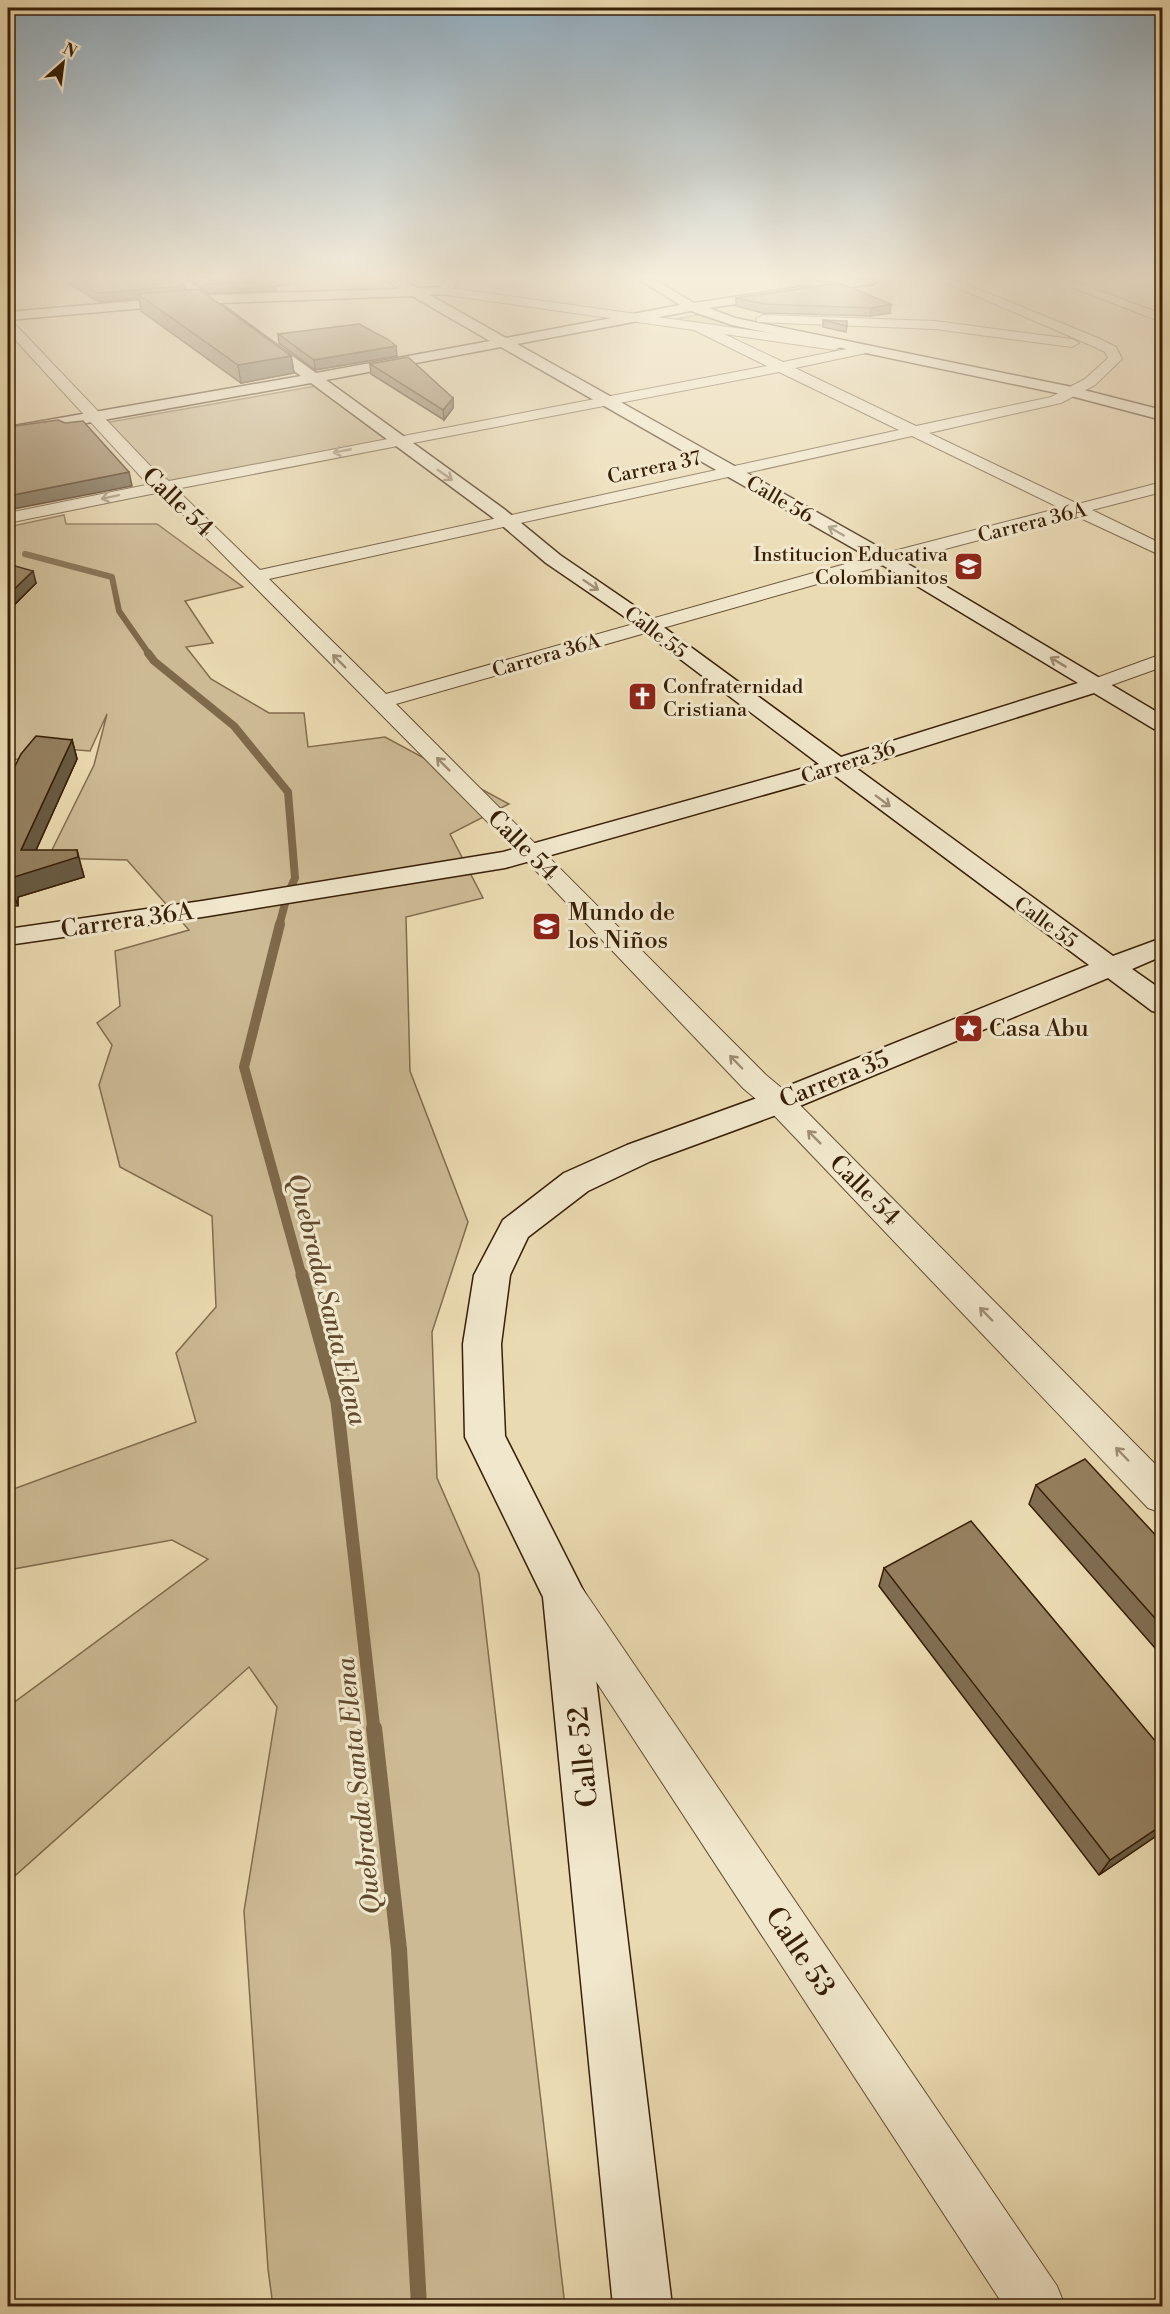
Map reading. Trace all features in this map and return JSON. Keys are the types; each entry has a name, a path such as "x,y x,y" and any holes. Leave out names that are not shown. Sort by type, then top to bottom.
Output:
{"street":[{"name":"Calle 54","path":"66,388 149,475 164,485 176,500 256,576 381,702 746,1074 779,1102 1162,1496"},
{"path":"8,432 256,388"},
{"name":"Calle 55","path":"325,388 509,522 553,559 648,626 1162,1005"},
{"name":"Calle 56","path":"582,388 886,559 1162,724"},
{"path":"8,518 164,485 674,388"},
{"path":"825,388 1162,551"},
{"path":"1053,388 1162,415"},
{"name":"Carrera 37","path":"256,576 1056,400 1079,388"},
{"name":"Carrera 36A","path":"381,702 886,559 1078,511 1162,487"},
{"name":"Carrera 36","path":"530,853 836,766 1095,685 1162,660"},
{"name":"Carrera 36A","path":"8,937 467,867 530,853"},
{"name":"Carrera 35","path":"515,1229 576,1182 639,1153 779,1102 1162,946"},
{"name":"Calle 52","path":"515,1229 492,1275 482,1344 485,1437 564,1596 643,2307"},
{"name":"Calle 53","path":"564,1596 1037,2307"}],"shaded area":[{"path":"305,388 319,388 390,441 164,484 104,423"},
{"path":"64,515 66,524 157,524 243,587 185,601 213,643 186,647 211,679 269,713 304,713 308,747 385,737 509,804 450,834 483,898 406,917 410,1071 468,1222 432,1332 437,1478 479,1574 565,2306 273,2306 268,2269 244,1911 277,1707 249,1667 8,1882 8,1707 208,1559 172,1540 8,1570 8,1491 196,1422 176,1353 216,1307 212,1216 120,1167 99,1085 112,1045 97,1023 120,1006 115,951 189,930 127,860 48,858 94,765 107,714 90,751 53,748 8,762 8,605 12,606 36,583 8,575 8,527"}],"building":[{"path":"408,388 442,388 453,398 443,410"},
{"path":"58,420 65,423 83,421 129,472 8,496 8,427"},
{"path":"8,564 33,571 8,595"},
{"path":"36,736 72,740 21,850 77,850 78,857 11,878 11,887 8,886 8,780 21,754"},
{"path":"1085,1459 1162,1542 1162,1626 1036,1485"},
{"path":"971,1521 1162,1749 1162,1825 1110,1860 884,1568"}],"waterway":[{"name":"Quebrada Santa Elena","path":"25,554 112,577 119,611 149,654"},
{"name":"Quebrada Santa Elena","path":"148,653 154,661 234,726 288,792 295,878 287,896 279,926"},
{"name":"Quebrada Santa Elena","path":"280,924 244,1067 302,1277"},
{"name":"Quebrada Santa Elena","path":"302,1275 337,1402 374,1730"},
{"name":"Quebrada Santa Elena","path":"374,1728 399,1949 419,2306"}],"place":[{"name":"Institucion Educativa Colombianitos","path":"969,566"},
{"name":"Confraternidad Cristiana","path":"642,697"},
{"name":"Mundo de los Niños","path":"547,926"},
{"name":"Casa Abu","path":"968,1028"}]}
